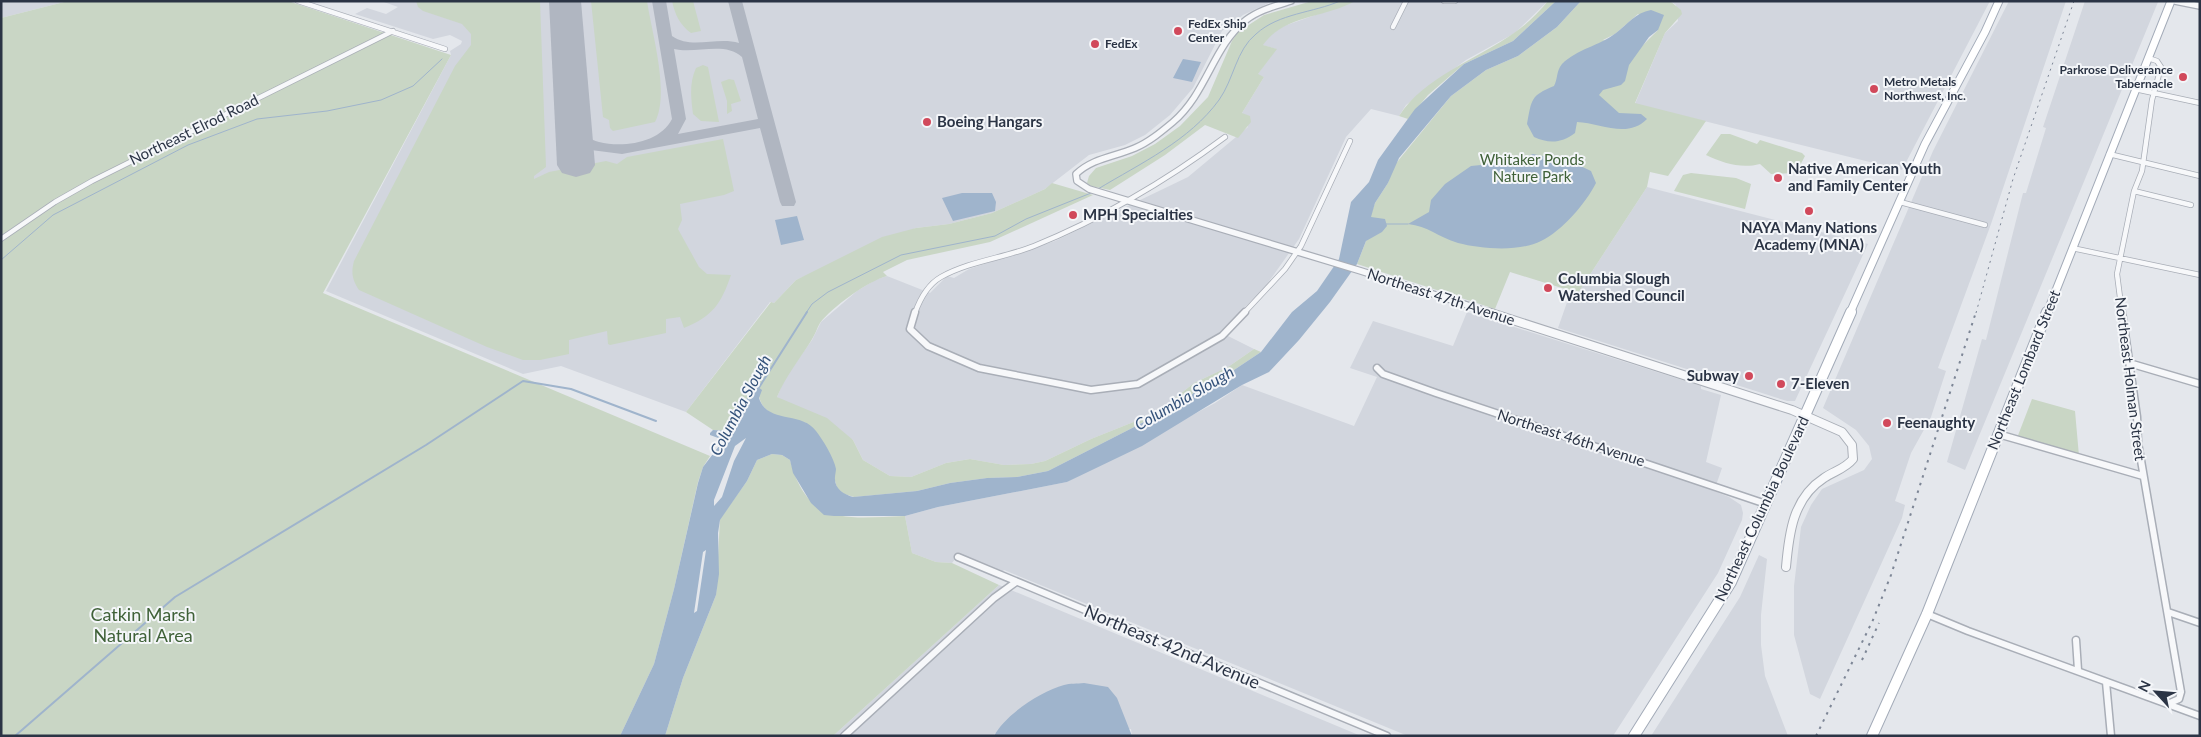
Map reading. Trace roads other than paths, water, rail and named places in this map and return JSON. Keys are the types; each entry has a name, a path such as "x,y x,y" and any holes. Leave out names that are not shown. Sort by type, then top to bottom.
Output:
{"main road":[{"name":"Northeast Columbia Boulevard","path":"1634,736 1726,592 1928,138 1985,32 1999,1"},
{"name":"Northeast Lombard Street","path":"1872,736 1927,614 2171,1"}],"street":[{"path":"298,1 446,49"},
{"name":"Northeast 47th Avenue","path":"1292,1 1263,11 1236,28 1224,42 1200,92 1181,115 1164,130 1136,147 1087,164 1076,174 1077,181 1089,189 1330,261 1805,415"},
{"path":"1393,26 1406,1"},
{"path":"1444,1 1454,2"},
{"path":"2175,1 2200,6"},
{"name":"Northeast Elrod Road","path":"1,238 92,180 393,32"},
{"name":"Northeast Holman Street","path":"2148,58 2160,65 2142,162 2142,171 2134,191 2117,280 2143,476 2181,692 2179,699 2170,703"},
{"path":"2135,89 2200,104"},
{"path":"1225,138 1182,170 1130,201 1032,247 1005,257 974,264 938,278 917,306 910,329 928,346 979,368 1091,390 1138,384 1174,361 1216,341 1251,307 1297,252 1350,141"},
{"path":"2110,154 2200,176"},
{"path":"2134,191 2192,205"},
{"path":"1900,202 1985,225"},
{"path":"2072,248 2129,258 2200,275"},
{"path":"2129,363 2200,384"},
{"name":"Northeast 46th Avenue","path":"1377,368 1383,374 1436,394 1766,504"},
{"path":"1786,567 1791,521 1802,498 1824,478 1848,465 1854,456 1852,445 1842,432 1805,415"},
{"path":"1998,434 2143,476"},
{"name":"Northeast 42nd Avenue","path":"958,557 1387,736"},
{"path":"844,736 994,598 1016,582"},
{"path":"2168,612 2200,623"},
{"path":"1927,614 1953,626 2078,670 2106,682 2170,703 2200,716"},
{"path":"2076,640 2078,670"},
{"path":"2106,682 2112,736"}],"water":[{"path":"1556,1 1581,1 1557,27 1518,56 1486,70 1451,96 1399,158 1388,183 1375,203 1371,217 1385,219 1387,226 1382,232 1366,241 1357,264 1330,302 1299,340 1269,372 1242,385 1142,446 1067,482 938,507 905,516 824,515 811,503 793,473 790,460 782,455 772,454 757,460 747,481 720,520 718,533 719,574 716,595 683,678 665,736 620,736 654,664 674,589 698,483 703,467 719,446 721,439 710,435 710,433 713,430 728,431 733,427 754,384 762,390 759,398 763,406 769,411 777,415 802,421 816,431 828,449 835,465 836,485 843,493 853,497 917,491 950,483 987,478 1017,477 1048,471 1187,400 1197,389 1231,372 1261,352 1292,312 1317,291 1339,259 1351,202 1369,182 1378,160 1415,109 1464,64 1513,41","holes":["746,438 734,461 722,497 714,506 714,500 735,446","706,550 697,611 694,613 703,552"]},
{"path":"1651,10 1664,15 1658,30 1649,37 1629,65 1625,81 1621,85 1603,90 1599,95 1619,113 1641,114 1647,119 1639,125 1623,129 1577,122 1575,133 1560,141 1545,141 1534,137 1527,124 1531,104 1536,96 1554,86 1562,64 1574,55 1616,33 1636,16"},
{"path":"1183,59 1201,62 1192,82 1173,78"},
{"path":"1533,154 1572,162 1591,171 1596,183 1573,216 1557,231 1541,241 1512,248 1478,247 1458,243 1427,229 1408,224 1429,212 1431,200 1445,184 1471,166 1511,162"},
{"path":"962,193 992,193 996,202 995,211 953,221 942,198"},
{"path":"797,216 804,240 781,245 775,220"},
{"path":"1084,683 1108,687 1117,698 1132,736 994,736 1006,720 1035,698 1064,685"}],"waterway":[{"name":"Columbia Slough","path":"1098,189 1163,150 1207,115 1224,92 1244,48 1265,27 1286,17 1340,1"},
{"path":"1,260 53,215 188,145 257,119 327,111 381,100 413,86 442,59"},
{"name":"Columbia Slough","path":"806,313 812,304 828,292 901,255 995,236 1026,219 1091,193"},
{"path":"1386,224 1408,224"},
{"name":"Columbia Slough","path":"758,389 807,312"},
{"path":"15,736 175,597 426,445 523,381 571,389 656,421"}],"railway":[{"path":"1976,313 2013,179 2074,1"},
{"path":"1816,736 1873,620 1891,575 1976,312"},
{"path":"1862,660 1879,623"}],"place":[{"name":"FedEx Ship Center","path":"1178,31"},
{"name":"FedEx","path":"1095,44"},
{"name":"Parkrose Deliverance Tabernacle","path":"2183,77"},
{"name":"Metro Metals Northwest, Inc.","path":"1874,89"},
{"name":"Boeing Hangars","path":"927,122"},
{"name":"Native American Youth and Family Center","path":"1778,178"},
{"name":"NAYA Many Nations Academy (MNA)","path":"1809,211"},
{"name":"MPH Specialties","path":"1073,215"},
{"name":"Columbia Slough Watershed Council","path":"1548,288"},
{"name":"Subway","path":"1749,376"},
{"name":"7-Eleven","path":"1781,384"},
{"name":"Feenaughty","path":"1887,423"}],"park label":[{"name":"Whitaker Ponds Nature Park","path":"1532,168"},
{"name":"Catkin Marsh Natural Area","path":"143,625"}]}
